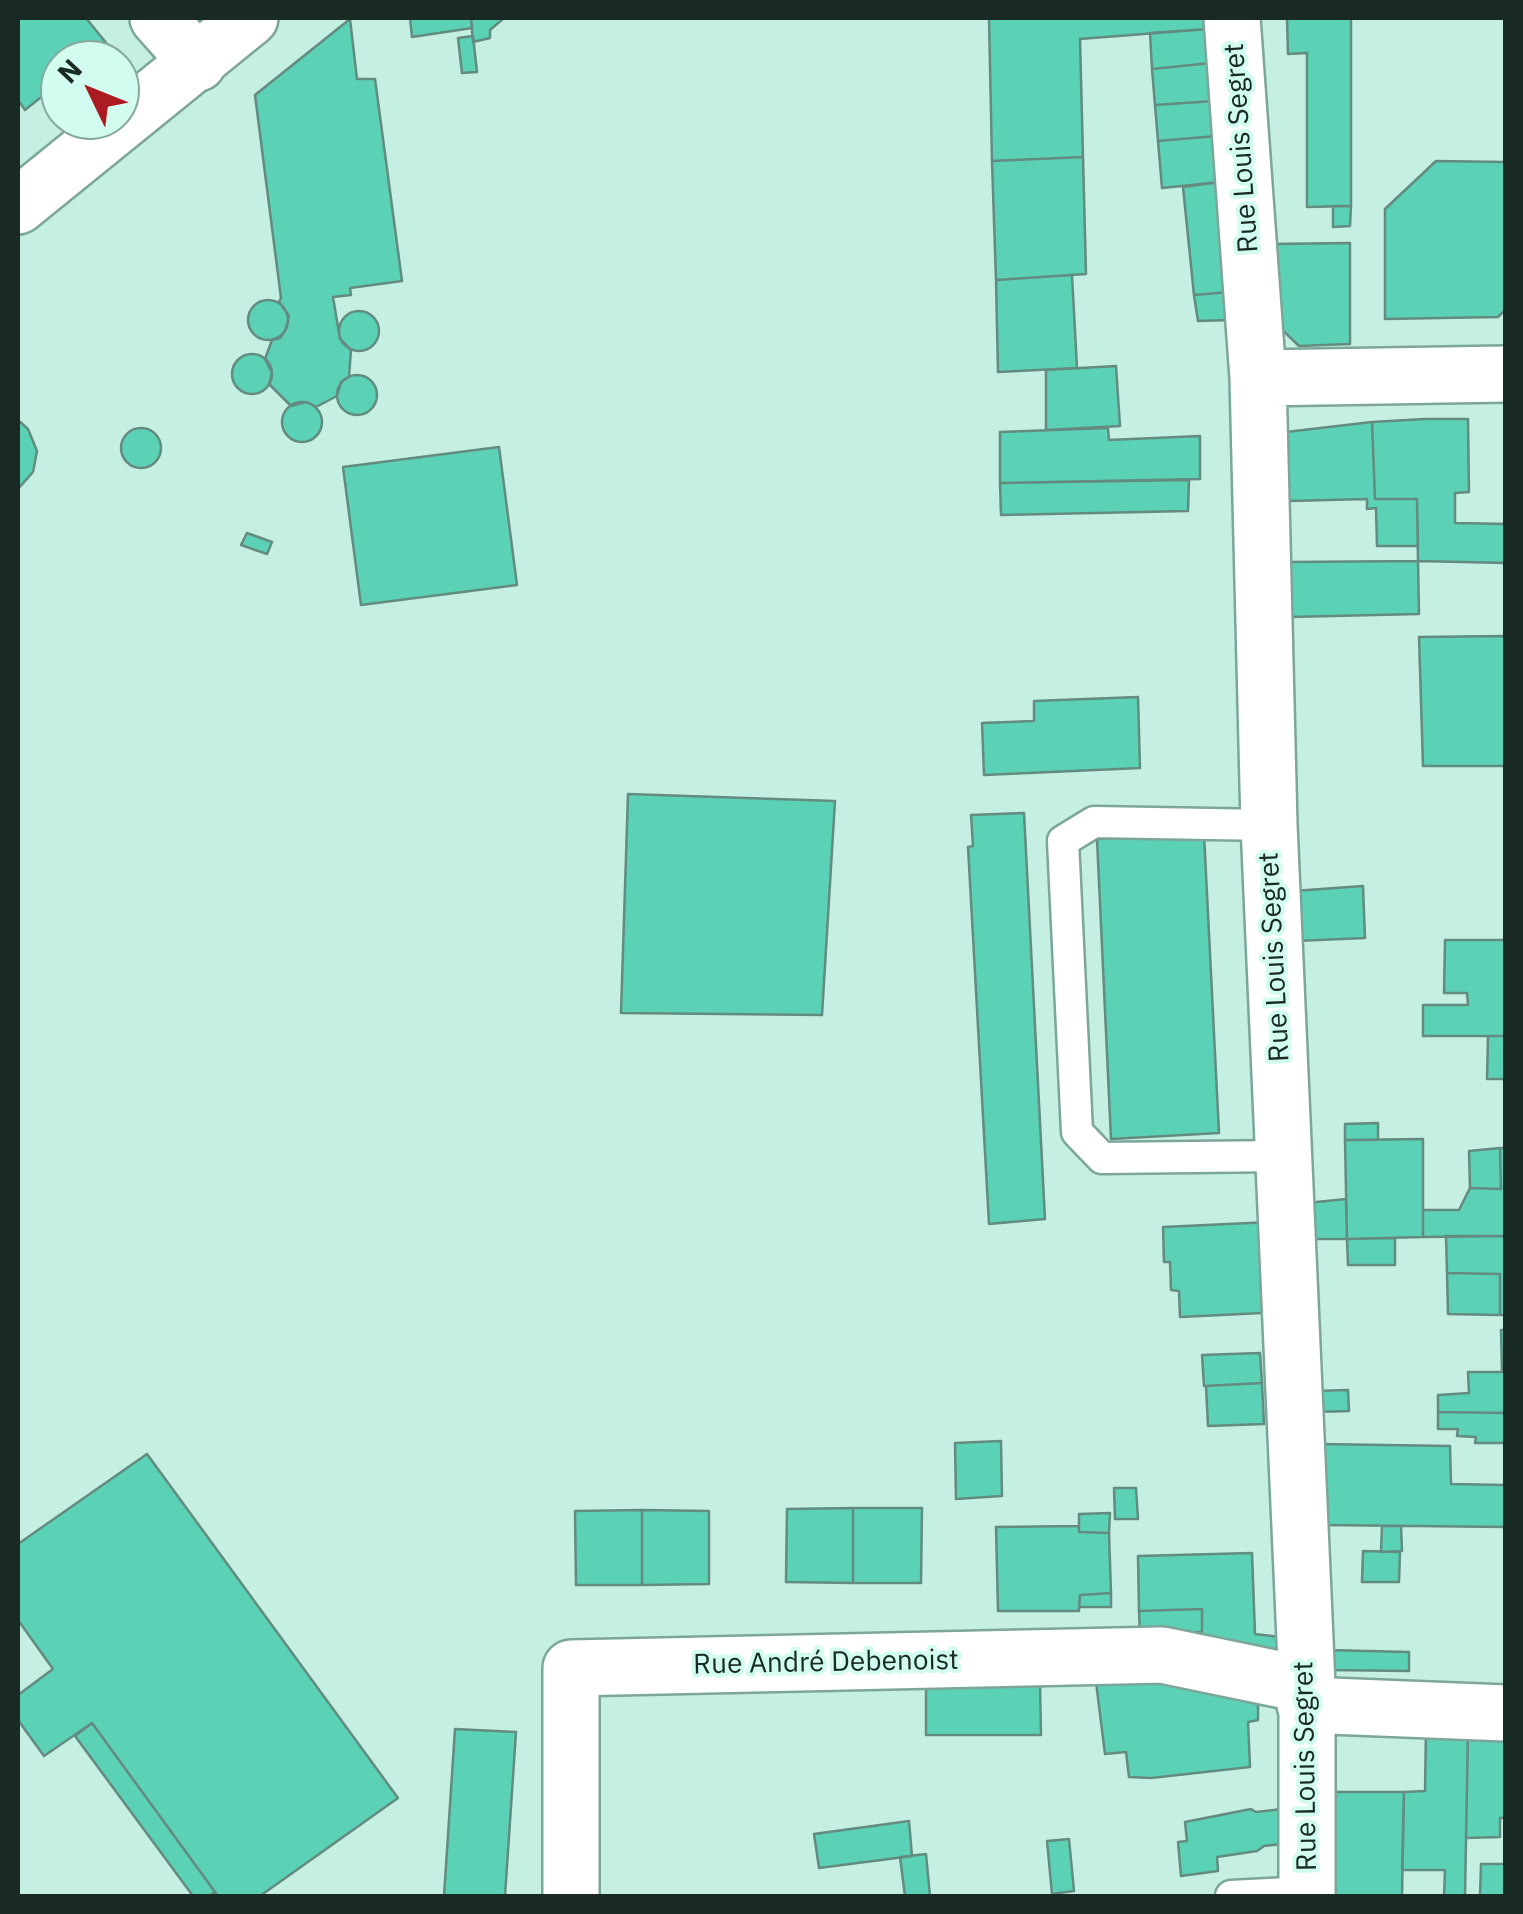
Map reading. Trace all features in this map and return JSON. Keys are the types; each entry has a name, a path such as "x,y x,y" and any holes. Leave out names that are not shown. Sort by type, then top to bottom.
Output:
{"street":[{"path":"158,18 198,63"},
{"path":"18,206 250,18"},
{"name":"Rue Louis Segret","path":"1232,18 1258,378 1269,825 1309,1764 1307,1894"},
{"path":"1258,378 1506,374"},
{"name":"Rue André Debenoist","path":"571,1896 571,1668 1162,1656 1306,1695"},
{"path":"1306,1695 1506,1714"}],"lane":[{"path":"1269,825 1094,822 1063,841 1077,1132 1102,1158 1284,1156"},
{"path":"1231,1896 1307,1894"}],"building":[{"path":"18,18 86,18 104,40 40,40 40,98 25,110 18,100"},
{"path":"410,18 471,18 472,28 412,37"},
{"path":"471,18 504,18 490,30 490,38 473,42"},
{"path":"989,18 1207,18 1208,29 1080,39 1083,157 992,161"},
{"path":"1287,18 1351,18 1351,206 1307,207 1307,53 1288,54"},
{"path":"350,19 357,79 375,79 402,281 350,288 351,295 333,297 340,339 351,350 349,377 341,382 337,396 316,407 306,402 291,406 269,384 272,373 265,359 272,340 285,331 289,316 279,302 255,95"},
{"path":"1208,29 1211,63 1152,69 1150,33"},
{"path":"473,36 477,72 462,73 458,38"},
{"path":"1211,63 1214,101 1155,105 1152,69"},
{"path":"1214,101 1216,136 1158,141 1155,105"},
{"path":"1216,136 1220,182 1162,188 1158,141"},
{"path":"1083,157 1086,274 996,280 992,161"},
{"path":"1436,161 1506,162 1506,309 1498,317 1385,319 1385,209"},
{"path":"1220,182 1229,292 1194,295 1183,187"},
{"path":"1333,206 1351,206 1350,226 1333,227"},
{"path":"1350,243 1350,344 1299,346 1274,322 1270,244"},
{"path":"1072,275 1077,368 998,372 996,280"},
{"path":"1229,292 1231,320 1198,321 1194,295"},
{"path":"268,300 282,306 288,320 282,334 268,340 254,334 248,320 254,306"},
{"path":"359,311 373,317 379,331 373,345 359,351 345,345 339,331 345,317"},
{"path":"252,354 266,360 272,374 266,388 252,394 238,388 232,374 238,360"},
{"path":"1116,366 1120,426 1046,430 1046,370"},
{"path":"357,375 371,381 377,395 371,409 357,415 343,409 337,395 343,381"},
{"path":"302,402 316,408 322,422 316,436 302,442 288,436 282,422 288,408"},
{"path":"1468,419 1469,492 1455,493 1455,523 1506,524 1506,563 1418,561 1417,499 1375,499 1372,422"},
{"path":"18,420 28,429 37,451 33,472 18,489"},
{"path":"1372,422 1375,499 1417,499 1418,546 1377,546 1376,508 1367,509 1367,499 1289,501 1286,432"},
{"path":"141,428 155,434 161,448 155,462 141,468 127,462 121,448 127,434"},
{"path":"1108,428 1109,440 1200,436 1200,479 1000,483 1000,432"},
{"path":"499,447 517,585 361,605 343,467"},
{"path":"1189,480 1188,511 1001,515 1000,483"},
{"path":"247,533 272,542 267,554 241,545"},
{"path":"1418,561 1419,614 1290,617 1289,562"},
{"path":"1506,636 1506,766 1423,766 1419,637"},
{"path":"1138,697 1140,768 984,775 982,723 1034,721 1034,701"},
{"path":"628,794 835,801 822,1015 621,1013"},
{"path":"1024,813 1045,1219 989,1224 968,847 973,846 971,815"},
{"path":"1204,834 1219,1133 1111,1139 1097,839"},
{"path":"1363,886 1365,938 1295,941 1293,891"},
{"path":"1445,940 1506,940 1506,1036 1423,1036 1423,1005 1468,1005 1467,993 1444,993"},
{"path":"1488,1036 1506,1036 1506,1079 1487,1079"},
{"path":"1378,1123 1378,1140 1345,1140 1345,1124"},
{"path":"1423,1139 1423,1237 1347,1239 1345,1140"},
{"path":"1500,1148 1501,1189 1470,1188 1469,1151"},
{"path":"1500,1148 1506,1148 1506,1236 1423,1237 1423,1210 1459,1210 1470,1188 1501,1189"},
{"path":"1346,1199 1347,1239 1309,1239 1307,1203"},
{"path":"1271,1222 1273,1265 1260,1266 1262,1313 1180,1317 1179,1291 1171,1290 1170,1262 1164,1262 1163,1227"},
{"path":"1446,1236 1506,1236 1506,1315 1500,1315 1500,1274 1447,1273"},
{"path":"1395,1238 1395,1265 1348,1265 1347,1239"},
{"path":"1447,1273 1500,1274 1500,1315 1448,1314"},
{"path":"1501,1330 1506,1330 1506,1413 1438,1412 1438,1395 1469,1393 1468,1372 1502,1372"},
{"path":"1260,1353 1262,1383 1204,1386 1202,1355"},
{"path":"1262,1383 1264,1424 1208,1426 1206,1386"},
{"path":"1348,1390 1349,1411 1316,1412 1315,1391"},
{"path":"1438,1412 1506,1413 1506,1443 1475,1443 1476,1437 1457,1436 1458,1429 1438,1429"},
{"path":"1001,1441 1002,1496 956,1499 955,1443"},
{"path":"1318,1444 1450,1446 1451,1484 1506,1485 1506,1527 1321,1525"},
{"path":"147,1454 398,1798 260,1896 218,1896 92,1723 44,1756 18,1720 18,1695 53,1669 18,1620 18,1544"},
{"path":"1114,1488 1136,1488 1138,1519 1115,1519"},
{"path":"853,1508 853,1583 786,1582 787,1509"},
{"path":"853,1508 922,1508 921,1583 853,1583"},
{"path":"642,1510 642,1585 576,1585 575,1511"},
{"path":"642,1510 709,1511 709,1584 642,1585"},
{"path":"1110,1513 1109,1533 1079,1532 1079,1514"},
{"path":"1079,1526 1079,1532 1109,1533 1111,1593 1080,1595 1079,1611 998,1611 996,1527"},
{"path":"1382,1526 1401,1526 1402,1551 1381,1552"},
{"path":"1363,1551 1400,1552 1399,1582 1362,1582"},
{"path":"1252,1553 1255,1634 1289,1638 1289,1667 1202,1648 1202,1609 1139,1611 1138,1556"},
{"path":"1111,1593 1111,1607 1079,1607 1080,1595"},
{"path":"1202,1609 1202,1632 1140,1635 1139,1611"},
{"path":"1327,1650 1409,1652 1409,1671 1327,1670"},
{"path":"1096,1682 1234,1683 1258,1700 1258,1720 1248,1722 1250,1767 1129,1777 1126,1752 1105,1754"},
{"path":"926,1683 1040,1683 1041,1735 926,1735"},
{"path":"92,1723 215,1892 193,1896 75,1736"},
{"path":"455,1729 516,1732 505,1896 444,1896"},
{"path":"1426,1729 1468,1729 1465,1896 1444,1896 1445,1870 1402,1870 1404,1792 1425,1791"},
{"path":"1468,1729 1506,1730 1506,1818 1500,1818 1500,1837 1466,1838"},
{"path":"1321,1792 1404,1792 1402,1896 1316,1896"},
{"path":"1251,1809 1283,1809 1282,1844 1217,1857 1218,1871 1181,1876 1178,1842 1187,1841 1185,1822"},
{"path":"909,1821 912,1856 819,1868 814,1834"},
{"path":"1069,1839 1074,1891 1052,1894 1047,1841"},
{"path":"926,1854 930,1896 905,1896 900,1857"},
{"path":"1481,1864 1506,1864 1506,1896 1480,1896"}]}
